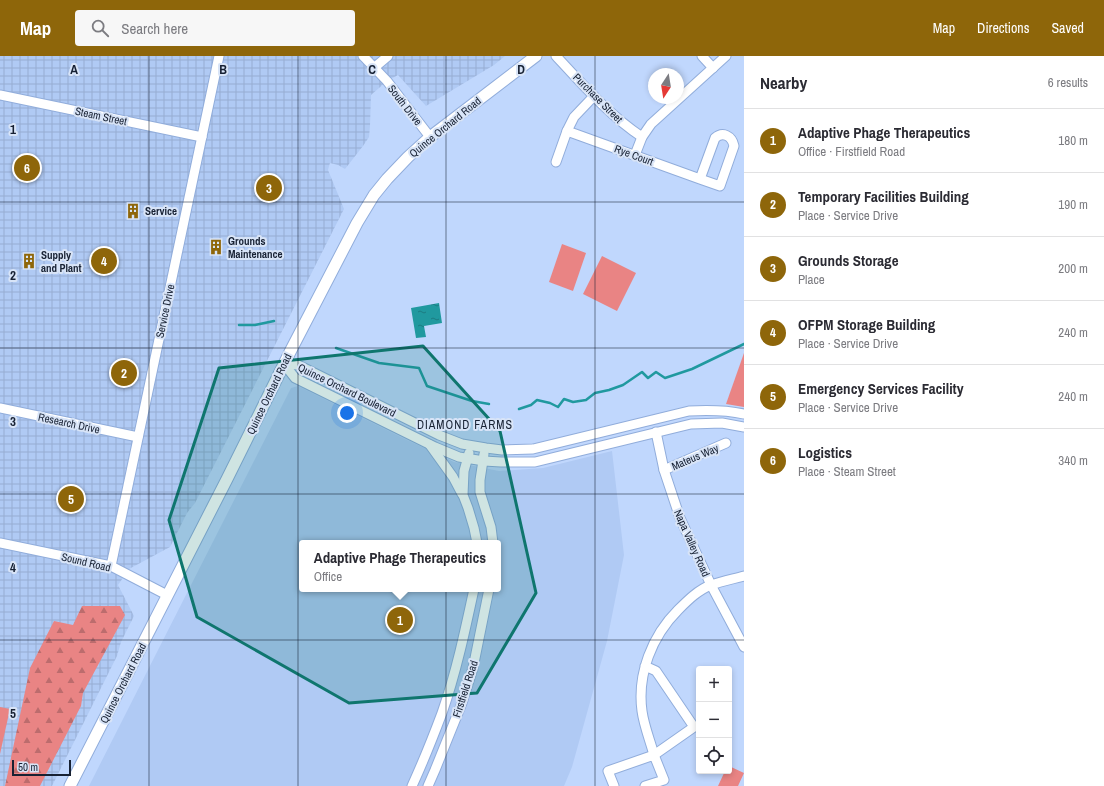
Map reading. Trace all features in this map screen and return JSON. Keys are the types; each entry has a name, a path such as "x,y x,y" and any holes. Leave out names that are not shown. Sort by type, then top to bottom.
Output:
{"main road":[{"name":"Quince Orchard Road","path":"70,786 284,364 357,223 374,195 408,157 430,138 536,56"}],"street":[{"name":"Service Drive","path":"111,566 219,56"},
{"name":"South Drive","path":"363,56 375,67 430,138"},
{"path":"375,67 388,56"},
{"name":"Purchase Street","path":"556,56 617,119 642,137"},
{"path":"702,56 713,68"},
{"path":"635,155 642,137 651,124 726,56"},
{"name":"Steam Street","path":"0,95 202,137"},
{"path":"556,162 574,117 594,96"},
{"name":"Rye Court","path":"567,132 635,155 700,179 720,186 734,146 730,137 725,134 719,135 715,138 700,179"},
{"name":"Quince Orchard Boulevard","path":"284,364 295,378 429,444 459,457 501,462 535,462 691,424 706,423 744,426"},
{"name":"Quince Orchard Boulevard","path":"284,364 298,365 439,435 470,446 502,450 533,449 690,411 706,410 744,414"},
{"name":"Research Drive","path":"0,408 138,437"},
{"name":"Napa Valley Road","path":"656,432 664,470 680,518 711,585 744,647"},
{"path":"429,444 446,467 463,495 476,540"},
{"name":"Mateus Way","path":"664,470 726,444"},
{"path":"463,495 464,471 470,446"},
{"path":"486,448 480,480 480,492 491,528 493,540"},
{"name":"Sound Road","path":"0,543 111,566 167,595"},
{"path":"645,786 664,780 654,755 647,731 642,711 641,697 645,666 657,637 669,618 693,595 711,585 744,576"},
{"name":"Firstfield Road","path":"412,786 438,723 447,696 456,666 473,592"},
{"name":"Firstfield Road","path":"428,786 436,770 462,703 473,668 488,592"},
{"path":"614,786 608,771 654,755 694,727 656,670 645,666"}],"highlighted area":[{"path":"423,346 500,431 536,593 477,693 349,703 197,617 169,520 219,368"}],"shaded area":[{"path":"0,56 505,56 494,65 426,106 398,75 387,81 371,95 369,137 345,169 330,163 328,170 344,209 195,503 187,513 170,547 129,569 118,585 134,616 121,642 117,656 52,786 0,786"},
{"path":"298,386 454,462 499,471 543,468 612,451 624,555 607,641 572,767 564,786 89,786 291,388"}],"green space":[{"path":"562,244 586,253 573,291 549,282"},
{"path":"602,256 636,273 617,311 583,294"},
{"path":"744,353 744,407 726,404"},
{"path":"82,606 120,606 125,615 83,693 81,706 40,786 5,786 30,668 54,621 73,625"},
{"path":"0,707 10,709 0,754"},
{"path":"732,767 744,773 738,786 718,786 724,774 732,774"}],"water":[{"path":"439,303 442,323 424,326 426,337 416,338 411,308"}],"waterway":[{"path":"239,325 255,325 274,321"},
{"path":"519,409 531,405 537,400 550,403 558,407 564,399 573,402 586,400 595,393 623,385 642,372 648,378 656,372 665,378 692,369 744,344"},
{"path":"336,348 379,363 419,368 427,386 472,401 489,404"}],"place":[{"name":"Logistics","path":"27,168"},
{"name":"Grounds Storage","path":"269,188"},
{"name":"Service","path":"133,211"},
{"name":"Grounds Maintenance","path":"216,247"},
{"name":"Supply and Plant","path":"29,261"},
{"name":"OFPM Storage Building","path":"104,261"},
{"name":"Temporary Facilities Building","path":"124,373"},
{"name":"Emergency Services Facility","path":"71,499"},
{"name":"Adaptive Phage Therapeutics","path":"400,620"}],"district":[{"name":"DIAMOND FARMS","path":"465,425"}]}
